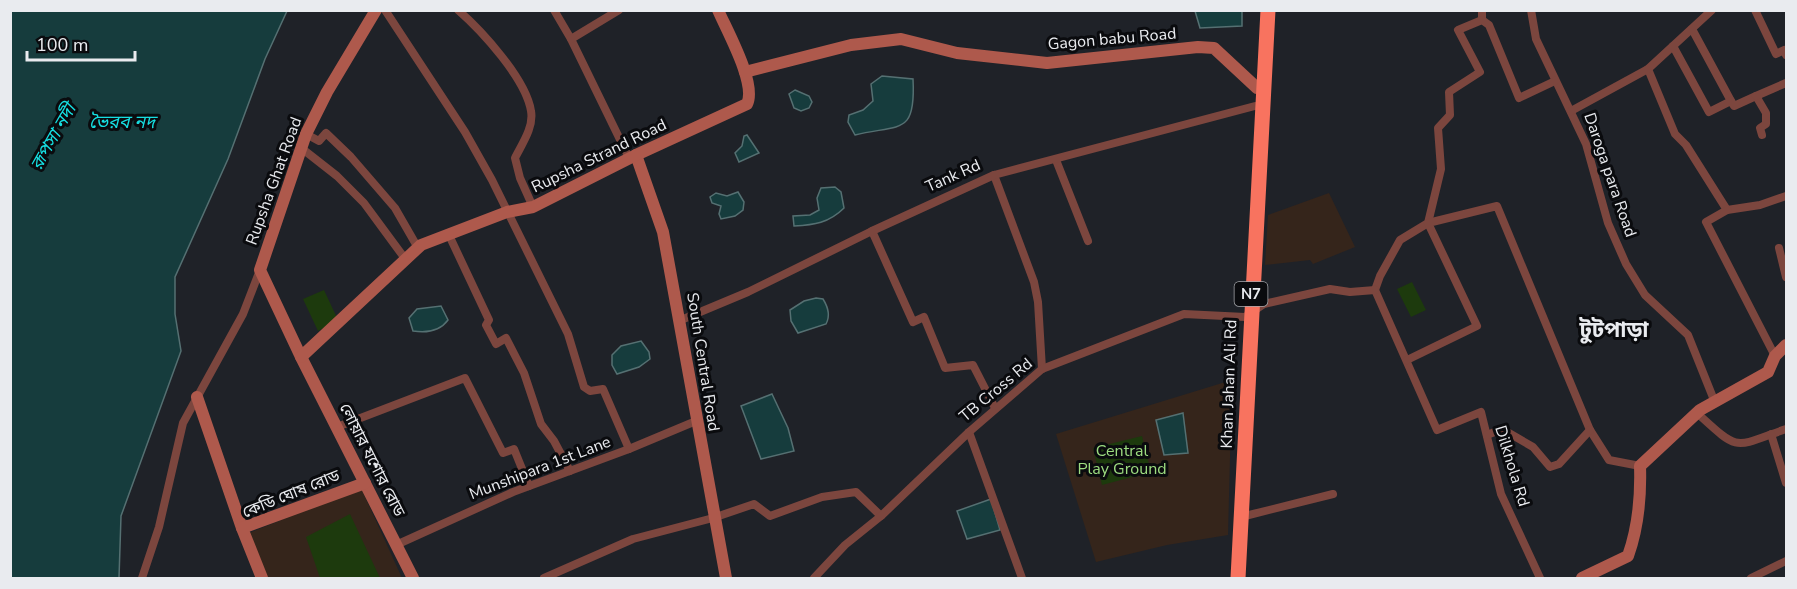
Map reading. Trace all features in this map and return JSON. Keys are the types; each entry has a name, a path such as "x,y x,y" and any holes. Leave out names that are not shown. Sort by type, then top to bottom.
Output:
{"highway":[{"name":"Khan Jahan Ali Rd","path":"1238,579 1254,106 1261,10"},
{"name":"Khan Jahan Ali Rd","path":"1231,579 1268,10"}],"street":[{"name":"Rupsha Ghat Road","path":"260,270 300,147 327,92 376,10"},
{"path":"385,10 465,132 568,334 584,387 590,391 603,389 629,449"},
{"path":"458,10 488,39 522,88 532,111 529,130 515,158 520,178 533,207"},
{"path":"554,10 632,157"},
{"path":"571,39 619,10"},
{"name":"Rupsha Strand Road","path":"301,357 417,248 448,233 507,212 533,207 632,157 747,104 750,93 744,72 718,10"},
{"path":"1482,10 1482,20"},
{"name":"Daroga para Road","path":"1531,10 1536,39 1586,144 1608,223 1626,264 1645,295 1688,335 1714,400"},
{"path":"1571,111 1648,69 1712,10"},
{"path":"1755,10 1776,54 1784,50 1786,55"},
{"path":"1407,360 1477,326 1428,223 1441,169 1438,128 1450,115 1449,92 1480,72 1458,30 1482,20 1490,24 1519,98 1555,81"},
{"path":"1692,29 1734,106 1786,83"},
{"name":"Gagon babu Road","path":"744,72 851,45 901,39 957,52 1047,63 1198,47 1214,48 1257,88"},
{"path":"1673,46 1708,112 1731,101"},
{"path":"1648,69 1676,134 1686,145 1727,210"},
{"path":"1756,96 1766,113 1766,124 1760,128 1762,135"},
{"name":"Tank Rd","path":"681,320 748,292 872,231 994,175 1254,106"},
{"path":"306,134 319,141 326,133 351,157 395,208 417,248"},
{"path":"300,147 337,176 364,203 406,260"},
{"name":"South Central Road","path":"632,157 663,232 681,320 696,421 726,579"},
{"path":"1056,160 1088,241"},
{"path":"994,175 1034,282 1038,302 1042,369"},
{"path":"1775,356 1706,222 1727,210 1760,205 1786,196"},
{"path":"1247,314 1264,304 1330,289 1350,292 1375,290 1400,240 1428,223 1497,206 1590,430 1609,460 1640,466"},
{"path":"872,231 914,322 924,317 945,368 973,365 995,408"},
{"path":"448,233 489,320 486,325 496,344 507,338 524,373 540,424 554,441 570,471"},
{"path":"1779,248 1786,277"},
{"path":"141,579 159,528 183,423 243,314 260,270"},
{"name":"লোয়ার যশোর রোড","path":"260,270 301,357 413,579"},
{"name":"Dilkhola Rd","path":"1375,290 1437,430 1481,412 1501,494 1540,579"},
{"name":"TB Cross Rd","path":"814,579 845,545 881,516 995,408 1042,369 1184,314 1247,314"},
{"path":"1584,578 1628,556 1634,537 1640,466 1714,400 1763,376 1775,356 1786,345"},
{"path":"337,427 465,378 503,453 514,449 529,486"},
{"path":"197,397 242,528"},
{"path":"1697,413 1729,442 1742,444 1786,429"},
{"name":"Munshipara 1st Lane","path":"396,546 529,486 696,421"},
{"path":"1487,435 1502,429 1533,447 1550,467 1559,464 1590,430"},
{"path":"969,432 1022,579"},
{"path":"1771,434 1786,483"},
{"name":"কেডি ঘোষ রোড","path":"262,579 242,528 365,483"},
{"path":"544,579 633,539 713,518 754,504 770,516 822,497 856,492 881,516"},
{"path":"1241,517 1334,494"},
{"path":"1751,579 1786,561"}],"shaded area":[{"path":"1329,193 1355,247 1313,264 1310,260 1265,265 1268,215"},
{"path":"1232,380 1228,535 1167,545 1096,562 1056,434"},
{"path":"361,488 402,578 267,578 249,533"}],"green space":[{"path":"1412,282 1426,310 1411,317 1397,289"},
{"path":"324,290 338,320 318,331 303,299"},
{"name":"Central Play Ground","path":"1142,436 1151,472 1102,485 1093,448"},
{"path":"350,514 380,578 320,578 306,537"}],"water":[{"name":"ভৈরব নদ","path":"10,11 287,11 265,59 228,159 175,277 175,314 181,351 121,516 119,578 11,578"},
{"path":"1195,11 1242,11 1242,26 1200,28"},
{"path":"882,76 913,79 912,110 908,119 894,127 855,135 848,122 849,115 863,110 873,101 871,84"},
{"path":"795,90 809,96 812,102 809,108 801,111 794,108 789,94"},
{"path":"747,135 759,153 739,162 735,153 742,146 744,136"},
{"path":"835,187 841,192 844,208 833,217 821,222 794,226 793,216 810,215 819,210 817,198 821,188"},
{"path":"738,192 744,202 743,210 735,216 721,219 719,214 721,206 712,203 710,197 716,193 727,196"},
{"path":"823,299 827,308 829,314 826,324 798,333 791,321 790,310 804,301"},
{"path":"441,306 448,320 445,324 423,332 413,331 409,318 417,309"},
{"path":"641,341 649,352 650,359 639,367 617,374 612,365 612,355 621,346"},
{"path":"772,394 788,428 794,451 761,459 741,406"},
{"path":"1183,413 1188,453 1164,455 1156,420"},
{"path":"991,499 1000,530 967,539 957,511"}],"district":[{"name":"টুটপাড়া","path":"1614,330"}],"water label":[{"name":"রূপসা নদী","path":"53,137"}]}
